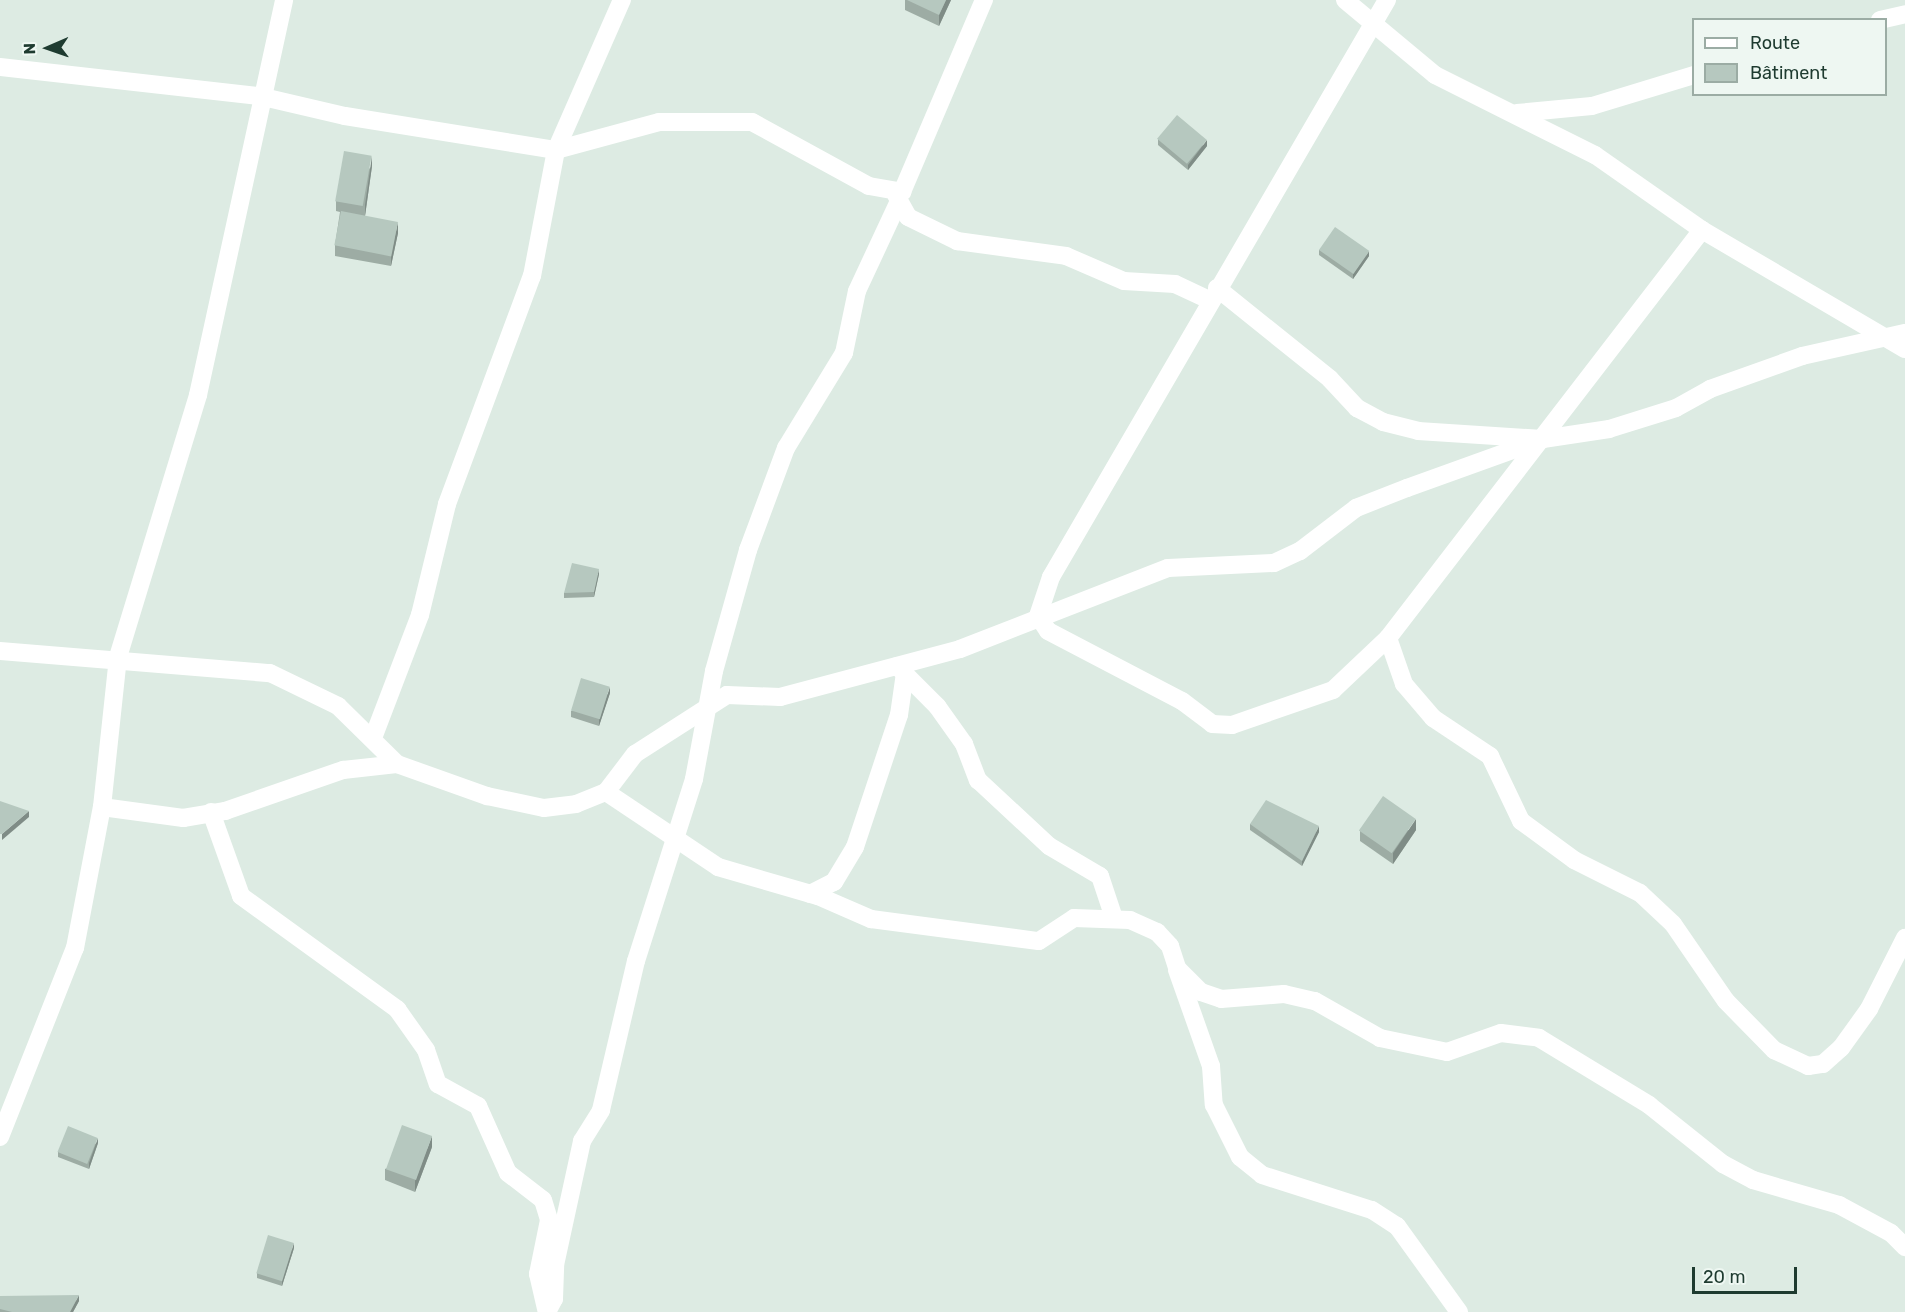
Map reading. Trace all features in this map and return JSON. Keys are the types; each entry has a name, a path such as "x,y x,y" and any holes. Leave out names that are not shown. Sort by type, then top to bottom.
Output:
{"street":[{"path":"0,1137 75,948 102,807 118,657 198,395 259,96 284,0"},
{"path":"373,738 420,615 447,504 532,276 556,150 622,0"},
{"path":"547,1312 555,1299 555,1265 582,1141 601,1110 636,961 676,839 748,550 786,448 844,353 857,291 897,197 909,187 929,123 984,0"},
{"path":"1345,0 1435,75 1517,113 1625,174 1702,230 1900,340"},
{"path":"1038,616 1051,577 1387,0"},
{"path":"1887,18 1905,14"},
{"path":"0,67 259,96 345,116 556,150 659,122 752,122 869,186 897,197 908,217 925,228 957,241 1066,256 1124,281 1175,284 1214,294 1330,379 1357,408 1383,422 1418,431 1543,439"},
{"path":"1517,113 1592,106 1692,76"},
{"path":"1038,616 1062,641 1223,726 1317,698 1388,638 1702,230"},
{"path":"102,807 164,819 211,812 343,770 397,764 487,796 544,808 576,804 606,792 635,754 679,730 711,702 727,695 780,697 901,670 1168,568 1274,563 1300,551 1356,508 1543,439 1644,419 1802,356 1900,340"},
{"path":"1388,638 1404,684 1433,718 1490,756 1521,821 1574,860 1640,893 1673,924 1726,1001 1774,1050 1808,1066 1823,1064 1841,1048 1869,1009 1905,938"},
{"path":"0,651 118,657 270,673 338,706 397,764"},
{"path":"810,894 834,882 855,847 899,715 901,670"},
{"path":"901,670 937,706 964,744 978,780 1049,846 1100,876 1114,918"},
{"path":"606,792 718,867 810,894 870,919 1029,941 1049,938 1074,918 1114,918 1157,932 1170,946 1211,1066 1215,1105 1240,1157 1262,1175 1372,1210 1397,1226 1459,1312"},
{"path":"211,812 241,896 397,1009 426,1050 438,1084 478,1106 508,1173 543,1200 549,1220 538,1274 547,1312"},
{"path":"1177,968 1201,992 1221,999 1284,994 1315,1001 1396,1043 1447,1052 1501,1033 1539,1038 1649,1105 1723,1164 1753,1180 1839,1205 1891,1233 1905,1247"}],"building":[{"path":"907,0 946,0 939,15"},
{"path":"1177,115 1207,140 1187,164 1157,139"},
{"path":"344,151 372,156 363,206 335,201"},
{"path":"341,211 398,222 391,256 334,245"},
{"path":"1335,227 1369,251 1353,274 1319,250"},
{"path":"572,563 599,569 594,592 564,593"},
{"path":"581,678 610,687 600,719 571,711"},
{"path":"1383,796 1416,819 1392,853 1359,830"},
{"path":"1266,800 1319,826 1302,861 1250,824"},
{"path":"0,801 29,811 2,834 0,834"},
{"path":"402,1125 432,1136 416,1180 386,1169"},
{"path":"68,1126 98,1138 87,1164 58,1152"},
{"path":"268,1235 294,1243 282,1281 256,1273"},
{"path":"79,1295 70,1312 12,1312 0,1309 0,1296"}]}
